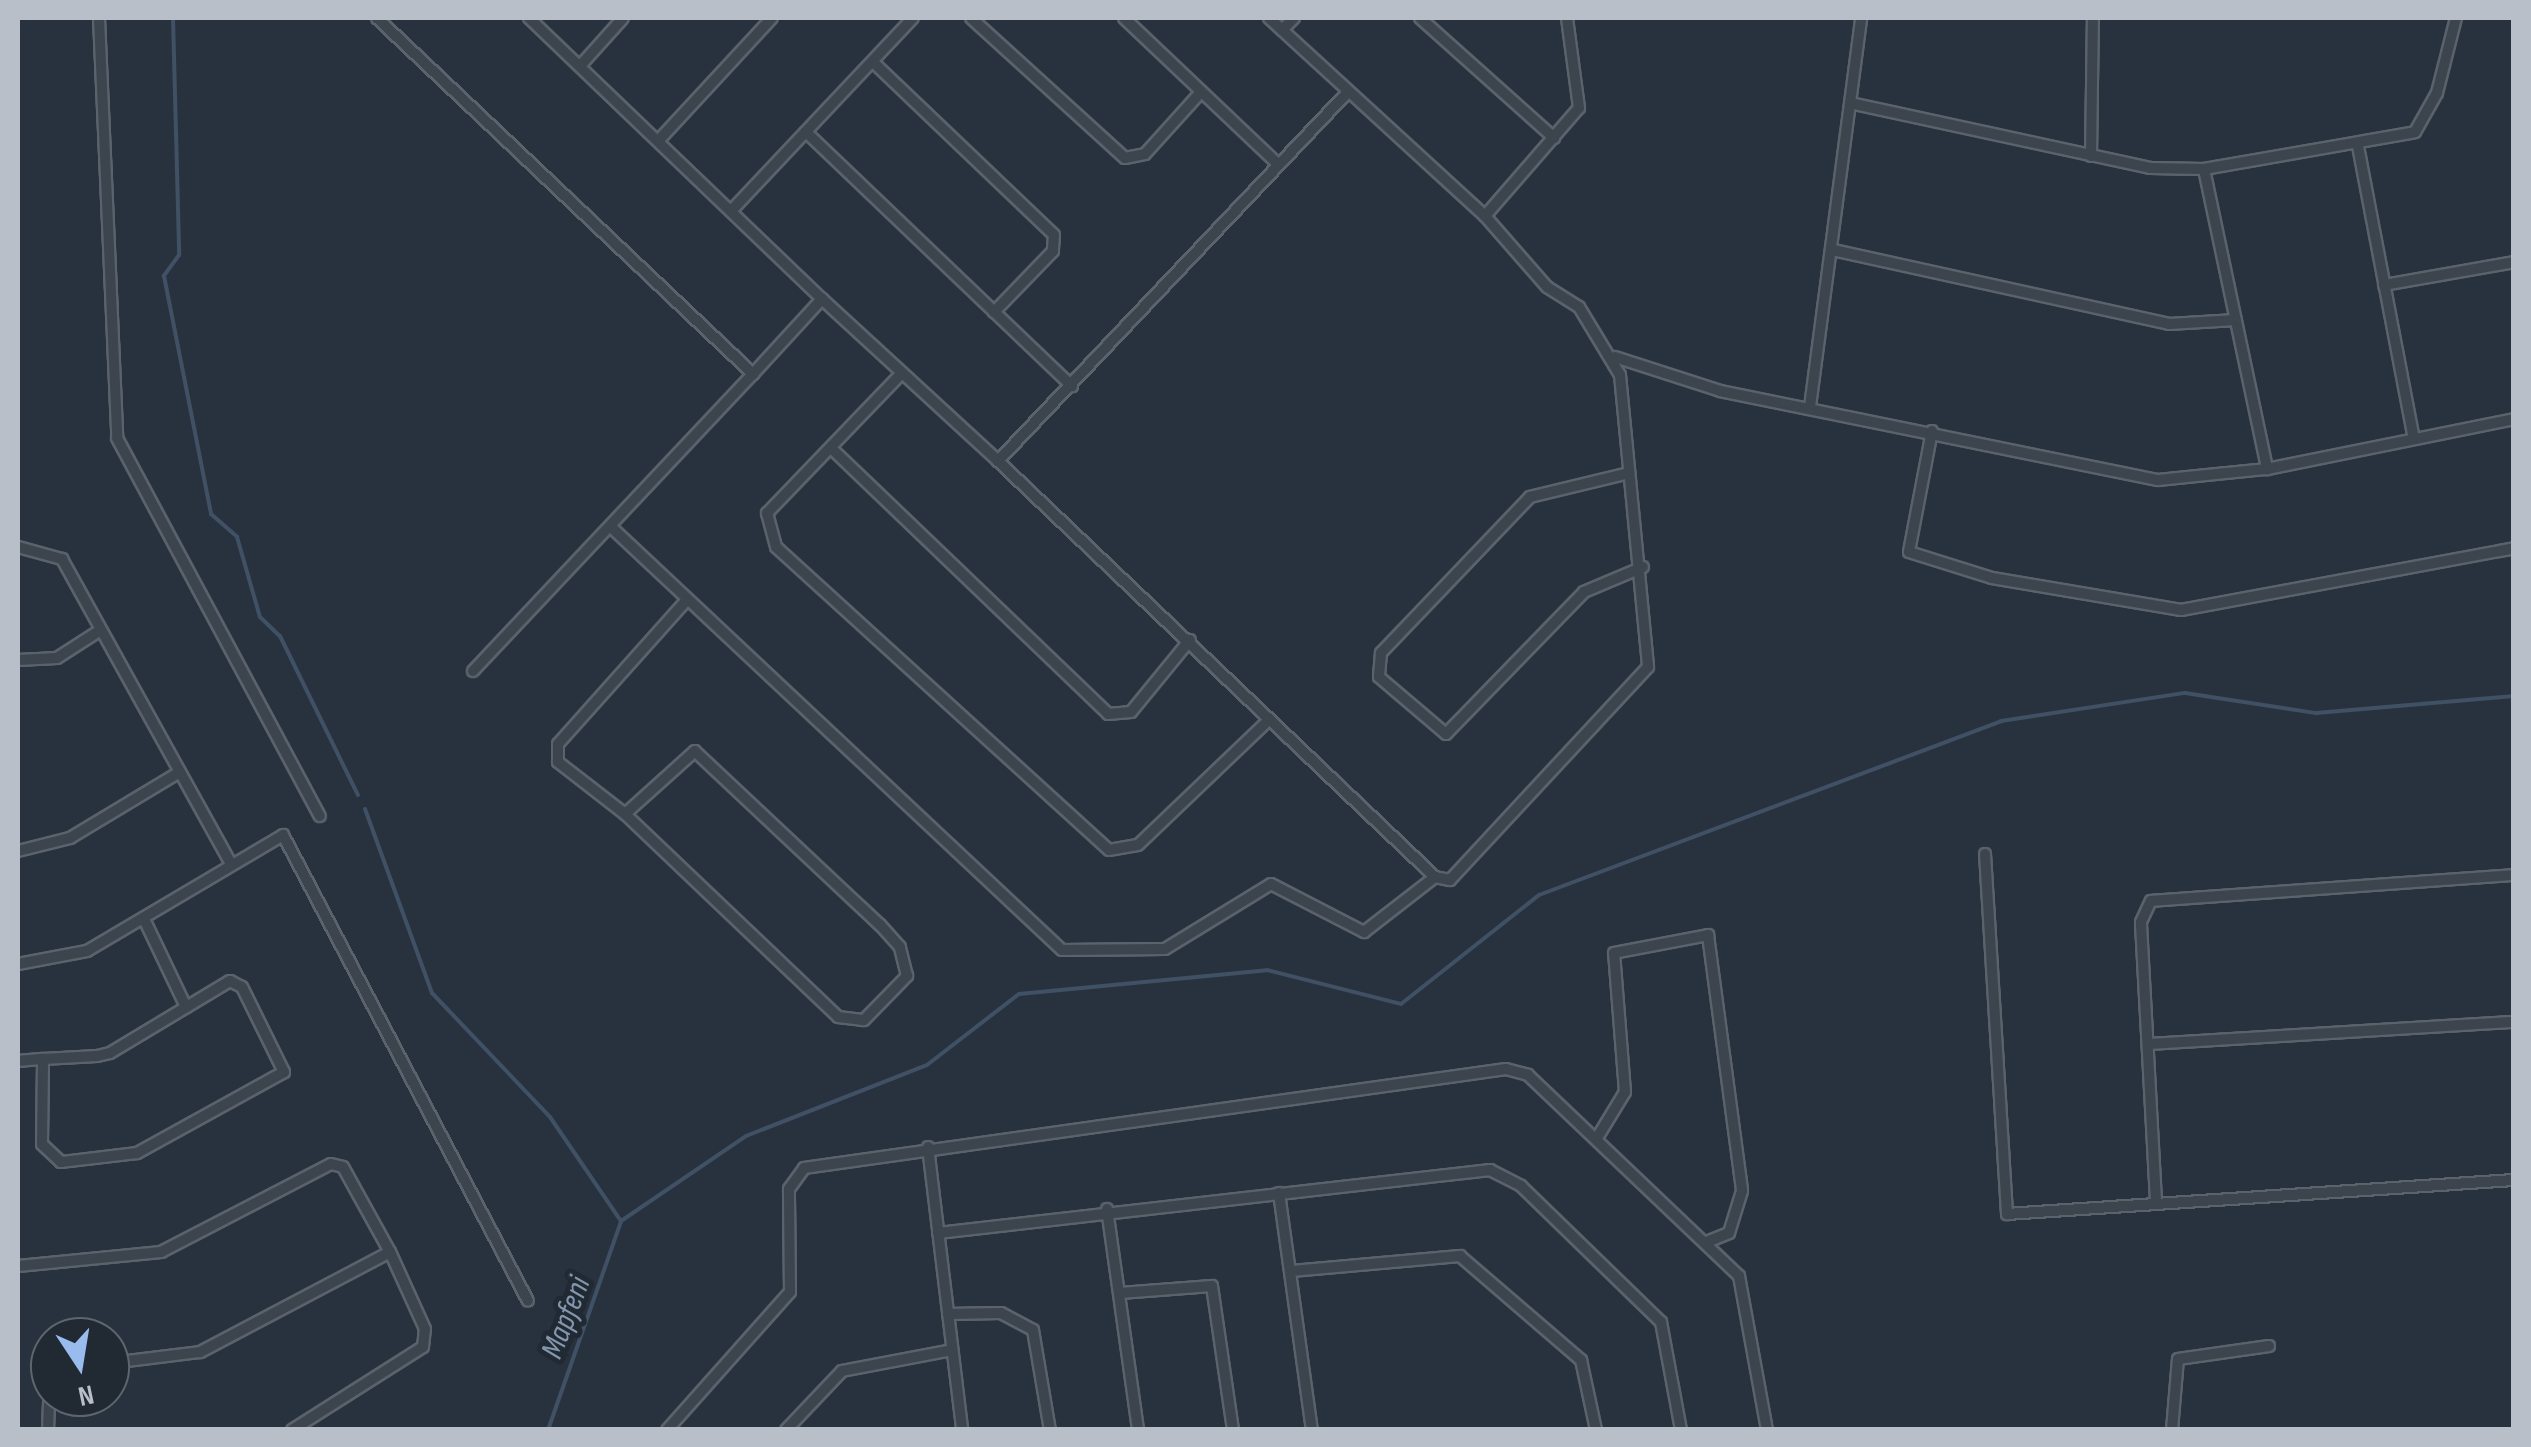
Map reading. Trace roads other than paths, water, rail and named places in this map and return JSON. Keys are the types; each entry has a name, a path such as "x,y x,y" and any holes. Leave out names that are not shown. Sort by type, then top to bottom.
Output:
{"street":[{"path":"99,18 117,438 320,816"},
{"path":"377,18 753,374"},
{"path":"529,18 900,375 1190,640 1435,877"},
{"path":"580,66 624,18"},
{"path":"659,140 772,18"},
{"path":"731,211 913,18"},
{"path":"971,18 1125,158 1144,154 1200,92"},
{"path":"1124,18 1276,162"},
{"path":"611,527 685,602 1062,950 1165,949 1271,884 1364,932 1435,877 1458,878 1648,666 1644,567 1615,357 1579,307 1547,287 1485,216 1269,18"},
{"path":"1282,30 1294,18"},
{"path":"1420,18 1554,138"},
{"path":"1485,216 1554,138 1581,98 1567,18"},
{"path":"1810,407 1862,18"},
{"path":"2091,156 2093,18"},
{"path":"1850,103 2091,156 2204,169 2358,146 2428,119 2456,18"},
{"path":"873,62 1054,235 1052,251 994,312"},
{"path":"998,461 1072,386 1276,162 1347,93"},
{"path":"806,132 1072,386"},
{"path":"2358,146 2414,440"},
{"path":"2204,169 2267,470"},
{"path":"1833,250 2170,324 2236,320"},
{"path":"2384,286 2514,262"},
{"path":"473,671 822,299"},
{"path":"1615,357 1720,391 1932,431 2158,480 2267,470 2514,419"},
{"path":"900,375 767,513 769,537 1109,850 1138,845 1270,719"},
{"path":"1932,431 1909,552 1992,578 2181,610 2514,548"},
{"path":"831,448 1108,714 1131,712 1190,640"},
{"path":"1629,472 1530,497 1381,652 1380,677 1446,734 1584,592 1644,567"},
{"path":"18,547 62,559 230,862"},
{"path":"626,814 695,751 880,925 900,947 906,976 864,1020 838,1018 626,814 554,752 685,602"},
{"path":"18,660 57,658 99,631"},
{"path":"18,851 70,838 180,772"},
{"path":"18,964 86,952 230,862 283,835 528,1301"},
{"path":"1985,854 2007,1214 2156,1201 2514,1180"},
{"path":"2156,1201 2141,922 2151,901 2514,875"},
{"path":"144,919 186,1006"},
{"path":"1597,1138 1625,1092 1614,953 1708,935 1742,1191 1729,1234 1707,1242"},
{"path":"18,1062 44,1059 110,1053 186,1006 238,983 284,1072 120,1160 61,1162 46,1151 44,1059"},
{"path":"2150,1044 2514,1022"},
{"path":"667,1430 790,1292 794,1175 821,1162 1506,1069 1528,1075 1597,1138 1707,1242 1747,1290 1768,1430"},
{"path":"928,1147 962,1430"},
{"path":"18,1266 161,1252 331,1164 343,1167 390,1252 425,1329 423,1347 292,1430"},
{"path":"938,1233 1108,1209 1464,1170 1506,1176 1661,1322 1680,1430"},
{"path":"1279,1192 1312,1430"},
{"path":"1108,1209 1138,1430"},
{"path":"130,1361 200,1352 390,1252"},
{"path":"1292,1271 1460,1256 1581,1360 1596,1430"},
{"path":"1120,1293 1212,1286 1233,1430"},
{"path":"948,1314 1000,1314 1033,1330 1050,1430"},
{"path":"2172,1430 2178,1360 2269,1346"},
{"path":"786,1430 842,1370 952,1350"}],"waterway":[{"path":"173,18 179,255 164,276 211,514 237,537 260,617 280,636 358,795"},
{"path":"621,1221 746,1136 927,1065 1019,994 1267,970 1401,1004 1539,895 2001,721 2185,693 2316,713 2514,696"},
{"path":"365,809 432,993 550,1117 621,1221"},
{"name":"Mapfeni","path":"548,1430 621,1221"}]}
